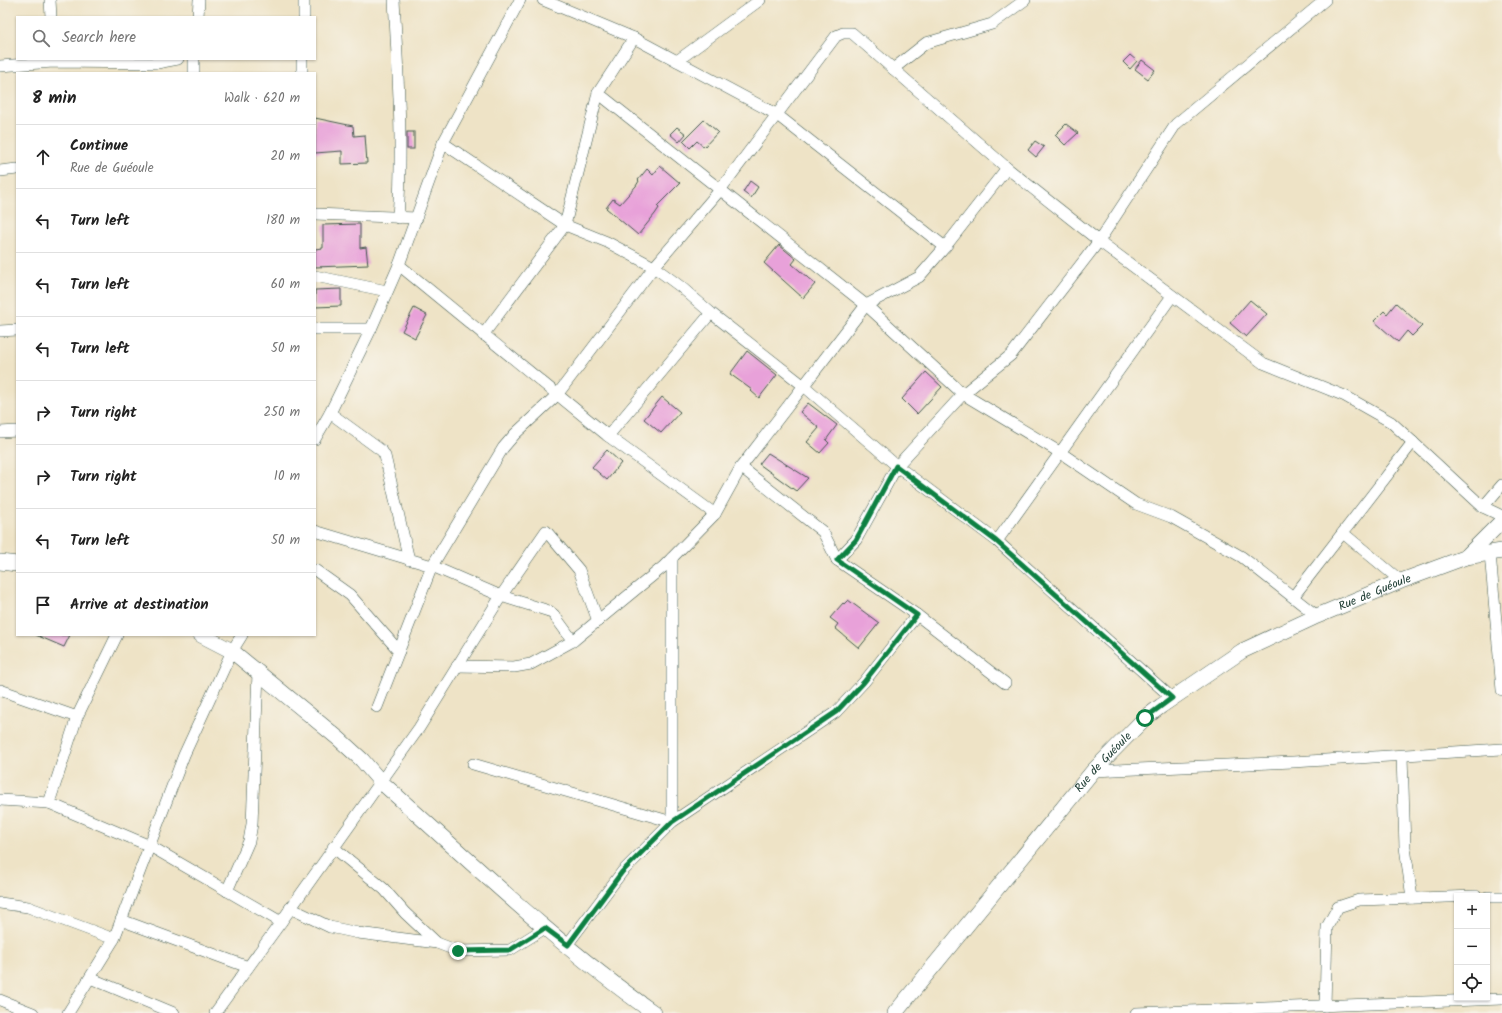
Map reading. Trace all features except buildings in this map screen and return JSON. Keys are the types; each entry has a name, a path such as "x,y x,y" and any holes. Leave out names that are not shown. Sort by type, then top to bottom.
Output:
{"main road":[{"name":"Rue de Guéoule","path":"1466,557 1502,521"},
{"name":"Rue de Guéoule","path":"895,1013 1093,771 1145,718 1242,651 1317,616 1401,581 1466,557 1496,552"},
{"path":"0,562 16,564"},
{"path":"202,636 232,651 339,739 362,760 380,781 545,928 625,992 654,1013"}],"street":[{"path":"50,0 51,16"},
{"path":"198,16 199,0"},
{"path":"304,0 304,16"},
{"path":"394,0 398,76 400,163 398,218"},
{"path":"316,437 330,413 371,329 399,265 443,143 520,0"},
{"path":"543,0 634,38 776,114 945,247"},
{"path":"677,61 760,0"},
{"path":"893,69 926,43 992,24 1025,0"},
{"path":"837,560 856,540 896,466 963,394 1010,356 1099,241 1176,124 1325,0"},
{"path":"377,707 432,566 503,448 514,434 557,395 654,267 720,190 836,36 843,33 852,33 1007,168 1099,241 1263,363 1345,396 1391,422 1483,508 1502,516"},
{"path":"483,334 565,225 598,93 634,38"},
{"path":"0,66 53,60 158,63 173,60"},
{"path":"194,60 194,72"},
{"path":"302,60 302,72"},
{"path":"598,93 866,306 963,394 1061,453 1136,504 1171,517 1242,557 1317,616"},
{"path":"443,143 565,225 607,242 654,267 804,386 896,466 996,541 1172,698"},
{"path":"457,666 523,666 531,664 573,641 644,584 715,514 741,467 866,306 919,277 945,247 1007,168"},
{"path":"0,171 16,169"},
{"path":"316,214 417,218"},
{"path":"399,265 608,436 715,514"},
{"path":"316,276 387,291"},
{"path":"996,541 1061,453 1172,296"},
{"path":"608,436 711,313"},
{"path":"316,329 371,329"},
{"path":"0,331 16,330"},
{"path":"330,413 382,451 385,456 409,560"},
{"path":"0,432 16,431"},
{"path":"1293,597 1413,442"},
{"path":"741,467 823,532 837,560 917,615 1005,683"},
{"path":"1483,508 1502,485"},
{"path":"316,531 432,566 501,596 549,611 554,614 573,641"},
{"path":"215,1013 419,728 501,596 546,531 580,570 598,621"},
{"path":"1343,533 1401,581"},
{"path":"1496,552 1502,690"},
{"path":"672,558 672,822"},
{"path":"316,571 350,595 399,651"},
{"path":"568,945 622,872 672,822 836,712 864,682 917,615"},
{"path":"49,803 77,717 117,636"},
{"path":"68,1013 114,939 184,755 232,651 241,636"},
{"path":"227,891 249,841 252,824 258,673"},
{"path":"0,690 77,717"},
{"path":"1093,771 1402,756 1502,749"},
{"path":"1402,756 1405,847 1412,898"},
{"path":"473,764 672,822"},
{"path":"0,800 49,803 150,846 281,922"},
{"path":"333,847 384,889 405,913 437,943"},
{"path":"1490,896 1502,897"},
{"path":"1326,1006 1327,927 1338,907 1359,900 1454,897"},
{"path":"0,903 28,907 114,939"},
{"path":"290,908 330,927 358,933 437,943 458,951 510,950 545,928"},
{"path":"121,920 248,967"},
{"path":"90,978 174,1013"},
{"path":"1136,1013 1502,999"},
{"path":"0,1000 33,1013"}],"route":[{"path":"458,951 510,950 545,928 568,945 585,920 622,872 672,822 836,712 864,682 917,615 837,560 856,540 896,466 996,541 1172,698 1145,718"}]}
